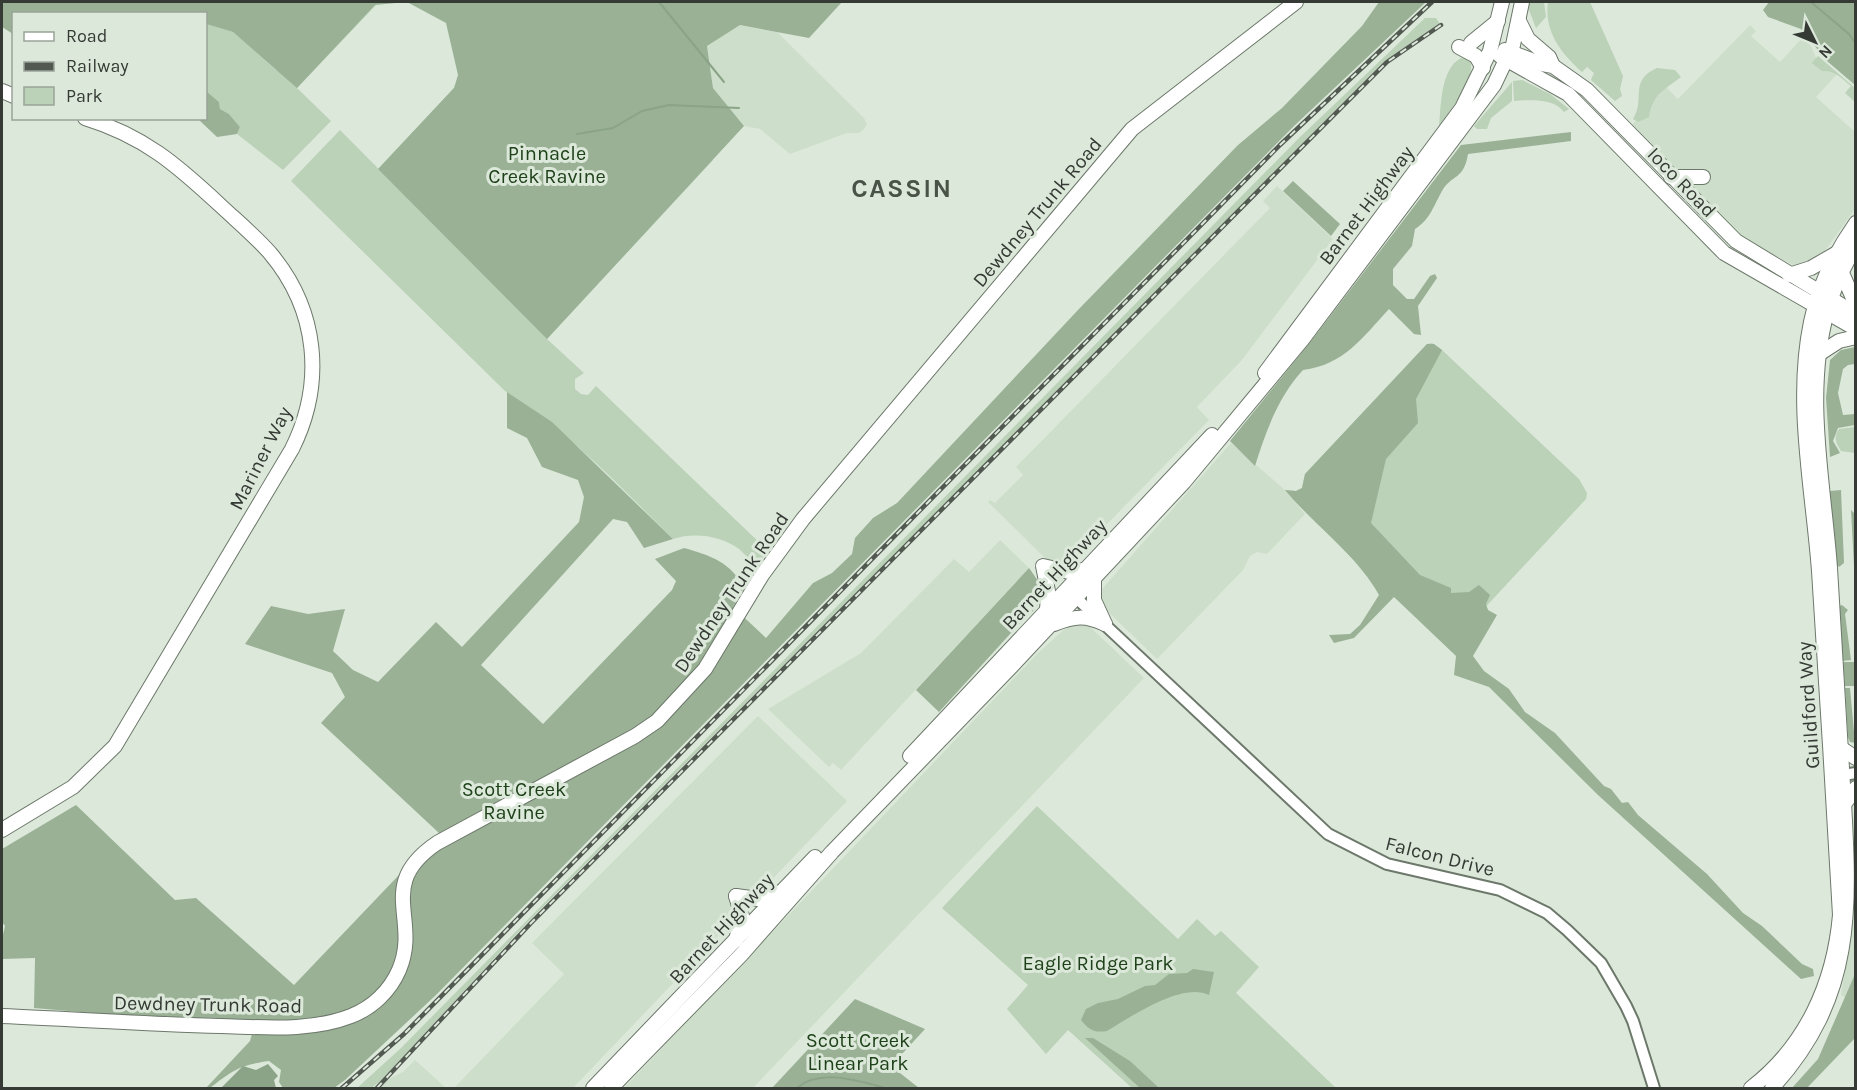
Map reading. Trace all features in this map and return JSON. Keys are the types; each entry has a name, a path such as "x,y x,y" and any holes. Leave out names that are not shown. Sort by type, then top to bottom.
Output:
{"main road":[{"name":"Dewdney Trunk Road","path":"2,1016 140,1024 279,1027 333,1022 354,1015 371,1005 392,984 402,962 406,939 402,893 406,878 416,861 437,843 635,736 668,711 705,669 762,575 803,519 1132,129 1296,2"},
{"path":"1500,52 1498,21 1502,2"},
{"path":"1500,52 1509,2"},
{"path":"1478,107 1500,52 1520,21 1522,2"},
{"path":"1483,69 1476,56 1465,45 1498,21"},
{"path":"1520,21 1528,39 1549,57 1553,66"},
{"name":"Ioco Road","path":"1500,52 1553,66 1587,90 1724,232 1789,275 1856,328"},
{"name":"Ioco Road","path":"1500,52 1559,88 1580,105 1724,253 1823,303 1856,314"},
{"name":"Barnet Highway","path":"1089,575 1258,381 1450,125 1483,69 1500,52"},
{"name":"Barnet Highway","path":"593,1089 735,943 1047,611 1071,593 1184,482 1272,378 1478,107 1494,85 1500,52"},
{"path":"1494,85 1528,70"},
{"name":"Mariner Way","path":"2,830 73,787 93,770 120,738 292,449 303,426 312,385 313,353 304,312 291,282 268,251 161,153 126,132 91,120"},
{"path":"1671,177 1703,177"},
{"path":"1823,303 1837,253 1856,223"},
{"path":"1823,303 1856,245"},
{"path":"1789,275 1811,268 1837,253"},
{"path":"1842,273 1856,305"},
{"name":"Guildford Way","path":"1772,1089 1808,1047 1828,1013 1841,977 1851,918 1844,775 1816,380 1823,303"},
{"name":"Guildford Way","path":"1751,1089 1780,1061 1810,1021 1829,976 1840,915 1844,775 1809,472 1805,379 1808,342 1823,303"},
{"path":"1819,354 1839,341 1856,337"},
{"path":"1047,611 1048,591 1042,567 1089,575 1094,600 1105,624"},
{"name":"Barnet Highway","path":"611,1089 761,934 832,852 1050,626 1071,593"},
{"path":"1050,626 1077,616 1091,618 1105,624"},
{"path":"1842,749 1856,758"},
{"path":"1845,803 1856,788"},
{"path":"736,896 758,899 783,891"},
{"path":"736,896 758,918 761,934"},
{"path":"735,943 742,916 736,896"}],"street":[{"name":"Falcon Drive","path":"1071,593 1328,834 1380,862 1500,890 1547,913 1567,930 1601,963 1626,1006 1633,1021 1654,1089"}],"shaded area":[{"path":"740,25 777,32 864,118 867,124 864,129 859,133 847,133 790,154 760,129 744,126 713,88 707,46"},
{"path":"1750,25 1756,31 1751,36 1780,62 1802,38 1811,46 1822,71 1830,70 1837,74 1816,97 1855,132 1855,209 1822,255 1814,261 1795,266 1739,236 1632,125 1666,87 1678,99"},
{"path":"1277,186 1333,239 1242,360 1197,407 1209,420 1069,563 1050,563 988,502 990,500 995,503 1023,475 1016,467 1270,208 1263,201"},
{"path":"1231,443 1285,490 1305,514 1267,554 1257,552 1250,556 1243,570 1157,659 1101,605 1102,589"},
{"path":"1000,540 1029,568 841,770 833,763 829,767 768,709 861,653 954,559 969,572"},
{"path":"1069,625 1088,625 1144,678 753,1088 624,1088 1037,654"},
{"path":"758,716 847,801 573,1088 454,1088 564,974 532,943"},
{"path":"1855,803 1855,1005 1841,995 1854,911 1853,821"},
{"path":"415,1060 446,1088 371,1088 403,1072"},
{"path":"268,1064 278,1076 274,1080 276,1088 221,1088 243,1066 256,1070"}],"green space":[{"path":"2,2 407,2 375,5 297,88 233,32 207,24 207,12 12,12 12,33 2,27"},
{"path":"379,2 297,88 331,121 283,170 237,134 240,127 229,114 220,109 219,102 207,92 207,24 233,32 276,70"},
{"name":"Pinnacle Creek Ravine","path":"407,2 842,2 809,38 740,25 707,46 713,88 744,126 547,339 378,169 454,88 458,75 446,23"},
{"name":"Scott Creek Ravine","path":"1379,2 1426,2 1294,126 436,995 345,1080 334,1088 283,1088 279,1082 281,1070 269,1061 237,1069 210,1088 206,1088 250,1041 254,1027 34,1008 35,958 2,959 2,939 5,926 2,922 2,849 76,805 175,900 196,898 294,985 439,833 321,723 345,697 332,673 245,644 271,606 308,614 345,609 333,651 353,670 378,682 436,622 462,647 579,522 584,497 578,480 542,467 527,438 507,428 507,392 552,422 673,539 644,548 627,522 613,519 481,665 543,724 672,590 676,581 655,559 684,548 711,557 727,566 744,588 733,607 766,638 813,583 832,573 852,554 855,538 873,518 897,503 1078,310 1238,145 1282,108 1362,26"},
{"path":"1529,2 1544,2 1546,17 1536,28 1529,10"},
{"path":"1548,2 1590,2 1623,76 1620,89 1622,96 1615,101 1591,80 1594,73 1587,67 1582,72 1567,57 1551,32 1547,13"},
{"path":"1769,2 1855,2 1855,85 1827,61 1801,29 1768,17 1763,10"},
{"path":"1425,18 1436,18 1440,24 1396,54 1351,96 526,924 382,1080 371,1088 357,1088 400,1049 1299,138"},
{"path":"1818,56 1855,88 1855,102 1845,93 1851,86 1838,75 1822,71 1812,63"},
{"path":"482,58 713,160 547,339 584,373 575,379 575,389 581,394 588,395 596,386 767,550 759,563 750,560 739,549 716,538 690,536 673,539 572,442 529,407 505,391 291,181 340,130 486,277 381,166"},
{"path":"1461,58 1470,59 1470,76 1439,127 1445,80 1454,63"},
{"path":"1657,68 1675,70 1681,77 1656,98 1649,117 1638,122 1633,119 1637,112 1640,85 1648,73"},
{"path":"1522,80 1550,94 1569,109 1564,112 1560,107 1548,102 1514,101 1513,81"},
{"path":"1512,82 1512,101 1491,118 1487,129 1477,129 1474,126"},
{"path":"207,92 219,102 220,109 229,114 240,127 237,134 217,137 199,120 207,120"},
{"path":"1571,132 1571,141 1468,154 1461,173 1446,186 1428,217 1415,229 1412,246 1393,269 1393,285 1407,299 1414,299 1430,276 1435,274 1437,278 1418,306 1421,335 1414,334 1389,309 1352,348 1330,362 1303,370 1294,380 1268,427 1255,466 1230,441 1312,340 1461,145"},
{"path":"1293,181 1340,224 1331,236 1283,191"},
{"path":"1432,343 1579,479 1587,493 1586,499 1452,643 1366,575 1285,490 1296,491 1302,488 1305,474 1427,344"},
{"path":"1427,344 1434,344 1442,350 1416,399 1418,423 1386,459 1371,523 1420,575 1451,588 1451,593 1469,592 1479,585 1490,595 1486,604 1488,610 1497,615 1473,656 1484,671 1509,689 1525,712 1555,733 1622,803 1628,802 1638,815 1707,874 1743,913 1762,926 1802,964 1813,969 1814,976 1801,979 1598,795 1489,687 1454,675 1456,656 1394,597 1354,638 1334,643 1329,635 1350,634 1360,625 1379,595 1370,580 1348,554 1285,490 1296,491 1302,488 1305,474"},
{"path":"1855,347 1855,364 1843,369 1838,393 1843,415 1855,414 1855,425 1838,428 1833,441 1840,453 1830,457 1826,398 1830,360 1841,350"},
{"path":"1855,427 1855,453 1841,451 1836,440 1837,432 1839,429"},
{"path":"1841,490 1844,563 1839,567 1835,562 1830,491"},
{"path":"1851,510 1855,514 1855,585"},
{"path":"1029,568 1041,591 1039,603 939,712 916,690"},
{"path":"1842,605 1848,610 1845,614 1851,660 1842,661 1839,606"},
{"path":"1843,662 1854,662 1855,686 1845,686"},
{"path":"1845,688 1850,688 1855,743 1850,742 1848,737"},
{"name":"Eagle Ridge Park","path":"1037,806 1178,939 1197,919 1215,936 1221,931 1259,967 1236,993 1336,1088 1132,1088 1068,1030 1046,1054 1007,1009 1028,985 942,908"},
{"path":"1193,969 1214,972 1209,995 1198,992 1171,997 1142,1010 1107,1031 1092,1030 1081,1020 1086,1009 1098,1003 1118,999 1145,986 1155,985 1169,974 1187,973"},
{"path":"1855,974 1855,1038 1807,1088 1792,1088 1818,1059"},
{"name":"Scott Creek Linear Park","path":"855,999 925,1029 891,1066 919,1088 772,1088"},
{"path":"1085,1038 1093,1038 1130,1061 1159,1088 1140,1088"}],"waterway":[{"path":"659,2 724,82"},
{"path":"1811,2 1849,34 1856,44"},
{"path":"577,134 613,128 642,111 669,105 739,108"},
{"path":"797,1088 806,1082 828,1077 885,1088"}],"railway":[{"path":"342,1088 404,1034 1280,145 1432,2"},
{"path":"377,1088 531,923 1387,62 1441,25"}],"district":[{"name":"CASSIN","path":"902,188"}]}
